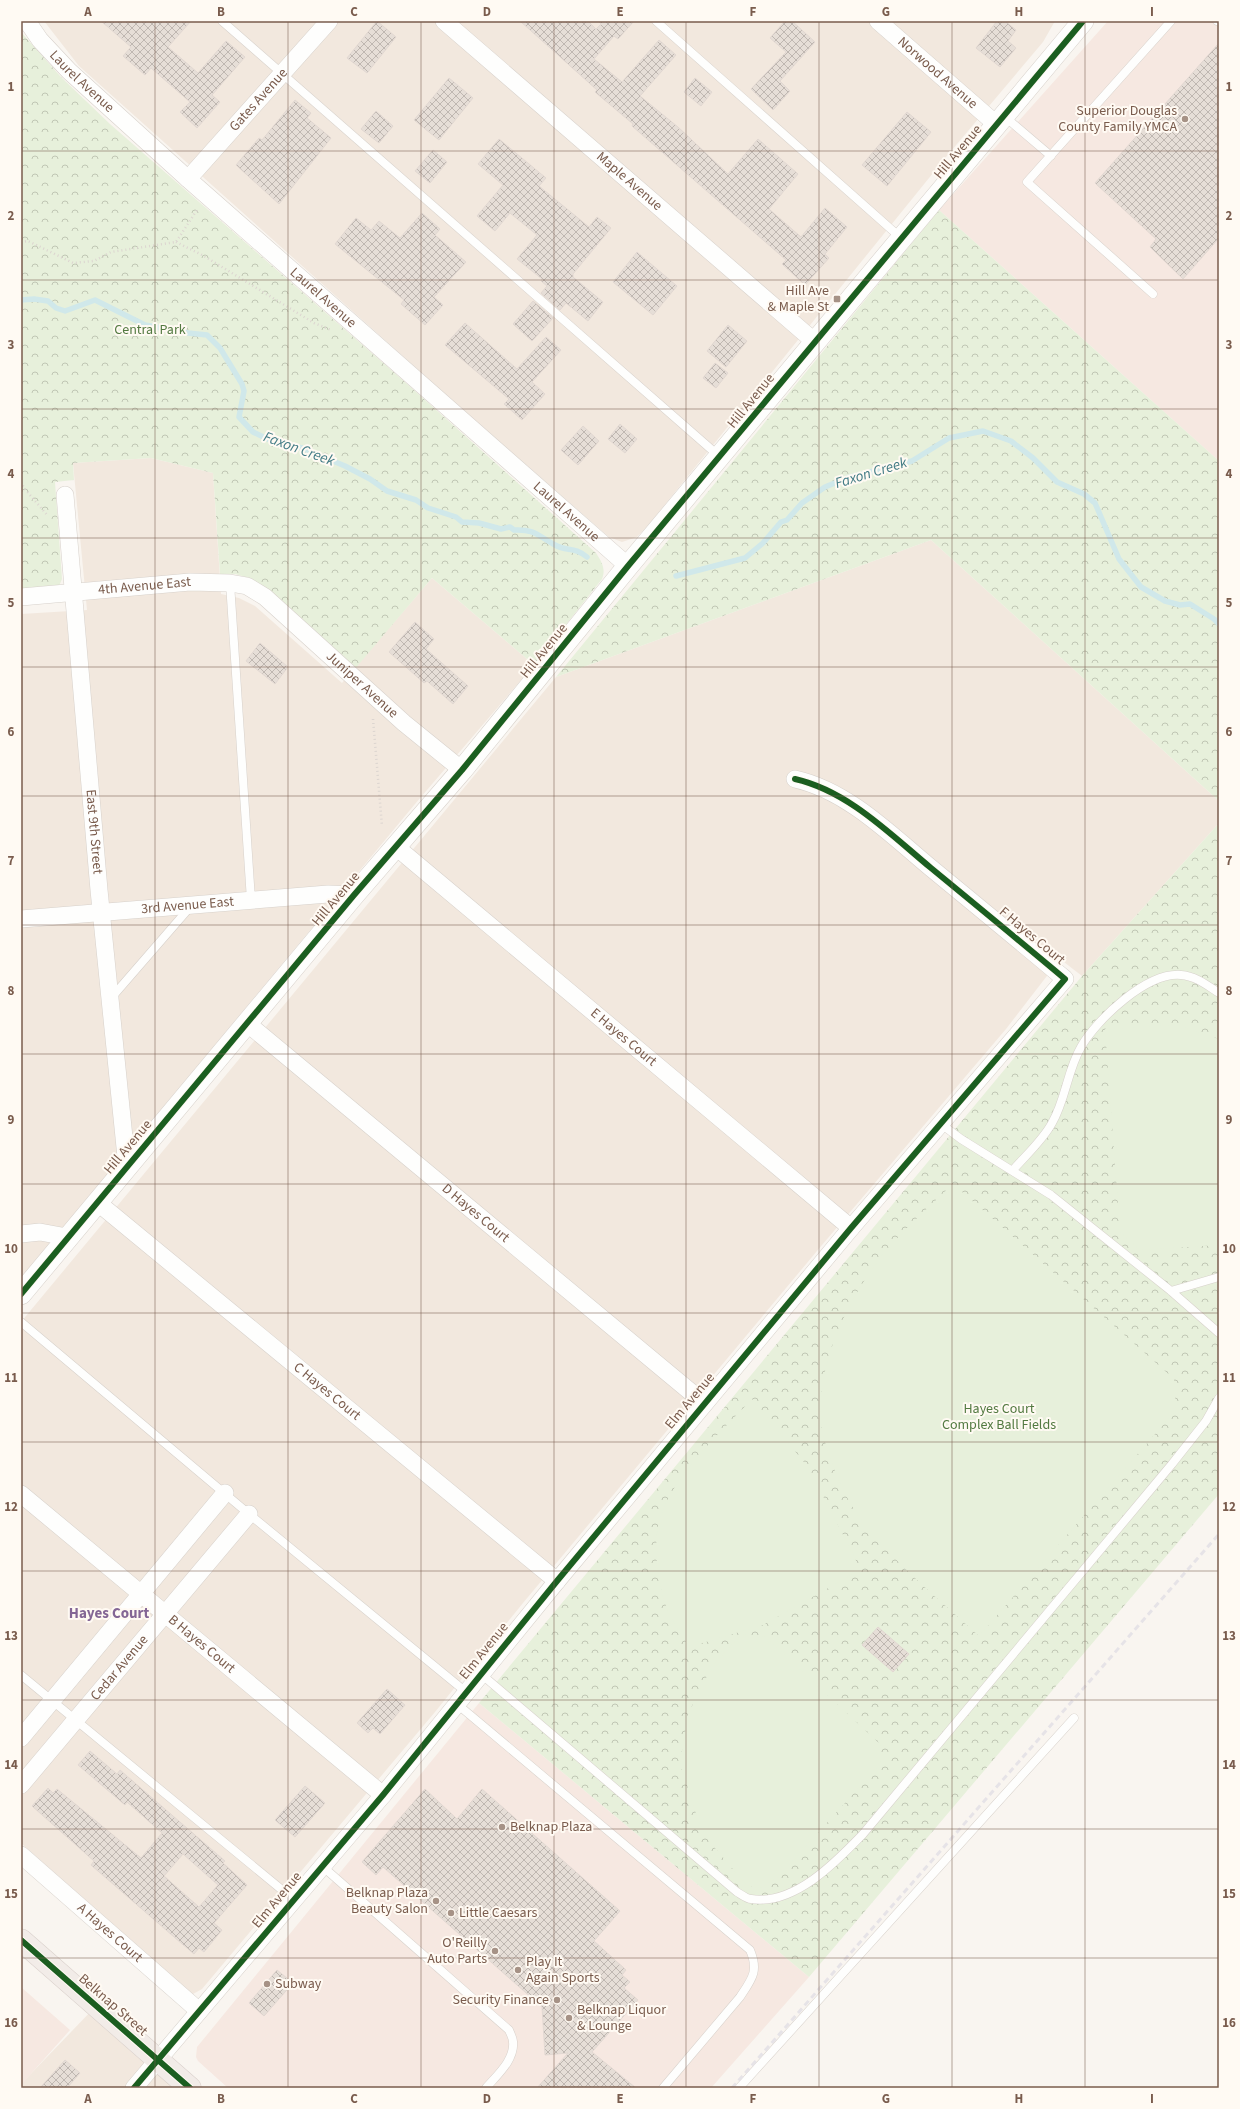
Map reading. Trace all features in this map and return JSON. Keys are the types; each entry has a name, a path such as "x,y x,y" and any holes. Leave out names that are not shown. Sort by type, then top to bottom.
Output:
{"highway":[{"name":"Belknap Street","path":"21,1940 190,2088"}],"street":[{"name":"Laurel Avenue","path":"27,21 40,40 70,71 195,185 628,566"},
{"name":"Gates Avenue","path":"195,185 283,73 329,21"},
{"name":"Maple Avenue","path":"444,21 815,342"},
{"name":"Norwood Avenue","path":"878,21 1000,120"},
{"name":"Hill Avenue","path":"21,1294 248,1024 354,895 462,770 628,566 721,457 901,238 1083,21"},
{"name":"East 9th Street","path":"65,495 102,913 127,1168"},
{"name":"4th Avenue East","path":"21,597 190,582 230,582 247,586 265,597"},
{"name":"Juniper Avenue","path":"265,597 371,692 462,770"},
{"name":"F Hayes Court","path":"795,779 827,789 879,825 1065,979 851,1228"},
{"name":"E Hayes Court","path":"396,846 851,1228"},
{"name":"3rd Avenue East","path":"21,919 342,893 354,895"},
{"name":"D Hayes Court","path":"248,1024 704,1403"},
{"name":"C Hayes Court","path":"97,1202 557,1581"},
{"name":"Elm Avenue","path":"134,2088 293,1899 383,1795 557,1581 851,1228"},
{"path":"21,1234 40,1232 68,1237"},
{"name":"Cedar Avenue","path":"21,1738 225,1493"},
{"name":"B Hayes Court","path":"21,1494 383,1795"},
{"name":"Cedar Avenue","path":"21,1785 249,1514"},
{"name":"A Hayes Court","path":"21,1855 199,2011"}],"lane":[{"path":"222,21 721,457"},
{"path":"656,21 901,238"},
{"path":"1153,294 1027,182 1171,21"},
{"path":"1000,120 1051,156"},
{"path":"230,582 250,900"},
{"path":"110,999 192,904"},
{"path":"1013,1170 1052,1125 1061,1106 1072,1068 1081,1046 1101,1020 1117,1004 1144,986 1166,977 1181,975 1201,981 1219,993"},
{"path":"941,1124 961,1139 1051,1195 1171,1291 1219,1333"},
{"path":"1171,1291 1219,1277"},
{"path":"21,1322 225,1493 750,1950 755,1961 755,1968 750,1982 740,1997 663,2088"},
{"path":"481,1674 738,1892 750,1899 766,1900 785,1895 832,1866 863,1834 1172,1464 1206,1420 1219,1398"},
{"path":"21,1675 293,1899"},
{"path":"739,2088 1074,1718"},
{"path":"322,1866 509,2030 513,2042 511,2054 506,2064 486,2088"}],"path":[{"path":"176,242 198,209 195,185"},
{"path":"21,242 28,241 73,263 94,261 112,252 176,242 204,256 314,323 332,330 347,319"},
{"path":"21,482 44,512 56,523 68,529"},
{"path":"371,692 382,826"}],"shaded area":[{"path":"44,21 1055,21 1043,42 946,157 650,523 637,537 622,542 609,537 454,402 79,66"},
{"path":"1108,21 1219,21 1219,461 939,210"},
{"path":"151,458 213,473 221,594 239,598 255,606 342,683 432,578 534,665 415,804 21,1278 21,614 87,610 73,463"},
{"path":"931,540 1219,801 1219,823 1082,976 1060,959 1006,1029 822,1245 523,1603 435,1712 202,1989 193,1994 188,1993 21,1843 21,1322 556,677"},
{"name":"Belknap Plaza","path":"479,1703 809,1977 711,2088 228,2088 198,2061 196,2057 197,2047"},
{"path":"21,1987 70,2030 21,2085"},
{"path":"96,2006 190,2088 21,2088 21,2084"}],"green space":[{"name":"Central Park","path":"21,32 61,77 110,124 406,383 596,553 603,566 604,572 602,579 534,665 432,578 354,670 249,578 235,574 220,574 213,473 151,458 73,463 74,480 55,482 62,579 59,586 21,590"},
{"path":"939,210 1219,461 1219,801 931,540 556,677"},
{"name":"Hayes Court Complex Ball Fields","path":"1219,823 1219,1494 809,1977 479,1703 1082,976"},
{"path":"1178,1025 1219,1039 1219,1245 1140,1250 1120,1232 1105,1029"},
{"path":"953,1184 1174,1379 1176,1410 979,1636 903,1567 858,1516 845,1494 834,1469 825,1441 821,1419 821,1398 829,1356 844,1316 854,1297 877,1262 894,1241"},
{"path":"752,1399 808,1467 856,1560 853,1574 763,1625 689,1647 672,1619 662,1594 656,1550 659,1522 670,1495 691,1465 715,1437"},
{"path":"742,1634 765,1637 880,1744 881,1763 779,1876 757,1890 744,1882 709,1841 699,1823 680,1763 688,1714 712,1666"}],"building":[{"path":"101,21 191,21 168,47 198,73 226,41 245,57 212,95 220,102 197,128 180,112 190,102 151,68 145,75 123,56 131,47"},
{"path":"377,21 396,37 367,73 347,58"},
{"path":"520,21 588,21 596,29 601,24 598,21 634,21 618,39 614,36 594,59 622,82 659,40 676,55 640,96 678,127 728,174 758,139 798,174 769,209 801,237 825,208 847,227 825,254 829,258 805,285 782,264 786,260 632,126 633,124 595,92 597,90"},
{"path":"785,21 792,21 815,42 780,81 790,91 773,110 751,89 786,52 770,38"},
{"path":"997,21 1005,21 1016,30 1008,41 1016,48 1000,67 976,48"},
{"name":"Superior Douglas County Family YMCA","path":"1219,43 1219,238 1183,279 1150,247 1156,239 1095,183"},
{"path":"449,78 473,98 439,140 414,120"},
{"path":"695,78 712,92 701,106 684,92"},
{"path":"295,100 311,113 307,118 331,138 279,204 236,165 259,138 262,140"},
{"path":"376,111 393,126 379,143 361,129"},
{"path":"907,112 931,132 887,186 862,165"},
{"path":"499,139 546,178 539,186 589,227 597,217 611,228 573,274 573,277 603,302 588,321 566,303 560,310 541,293 547,286 541,281 542,279 517,259 537,235 510,213 495,231 477,216 503,185 478,164"},
{"path":"433,150 447,162 430,183 415,171"},
{"path":"422,213 440,229 435,235 466,262 434,297 443,305 425,325 401,304 404,300 335,244 356,218 371,230 379,221 400,238"},
{"path":"637,252 677,286 653,315 613,282"},
{"path":"533,301 553,318 532,341 513,324"},
{"path":"465,323 517,369 546,337 561,350 532,382 545,394 522,420 504,404 509,399 445,345"},
{"path":"728,325 747,341 726,367 707,351"},
{"path":"715,363 728,373 716,388 703,378"},
{"path":"620,424 637,439 625,453 608,439"},
{"path":"583,426 599,441 578,465 561,450"},
{"path":"415,622 434,639 426,649 468,686 453,704 427,681 424,683 389,652"},
{"path":"260,643 288,667 275,684 246,661"},
{"path":"878,1627 909,1654 893,1672 862,1645"},
{"path":"387,1689 405,1705 380,1734 373,1728 368,1733 357,1723"},
{"path":"90,1751 117,1774 120,1770 225,1861 223,1863 247,1885 214,1923 222,1930 204,1952 199,1948 194,1954 181,1943 91,1865 94,1861 32,1806 48,1788 53,1793 57,1789 141,1858 162,1833 127,1802 125,1805 78,1765","holes":["183,1854 218,1885 199,1907 164,1876"]},
{"path":"305,1786 325,1803 295,1837 275,1820"},
{"path":"425,1789 457,1819 482,1789 620,1911 594,1941 626,1970 622,1975 630,1982 624,1988 638,2000 592,2052 636,2088 537,2088 568,2053 545,2055 542,2007 383,1867 376,1875 362,1862"},
{"path":"277,1970 293,1983 264,2016 249,2003"},
{"path":"65,2060 80,2073 67,2088 40,2088"}],"waterway":[{"name":"Faxon Creek","path":"21,300 34,299 48,301 56,308 65,311 95,300 145,325 207,335 220,348 242,384 244,391 239,417 253,432 274,442 302,448 345,466 370,479 387,491 416,500 428,508 456,517 462,522 479,523 501,529 510,527 514,530 532,532 559,547 578,551 587,557"},
{"name":"Faxon Creek","path":"676,576 745,558 763,543 781,522 787,520 802,503 825,487 847,478 912,461 949,438 983,431 1011,441 1033,458 1057,482 1084,494 1095,503 1119,559 1141,587 1165,601 1180,605 1190,604 1214,619 1219,624"}],"railway":[{"path":"732,2088 1219,1534"}],"cycle path":[{"path":"21,1294 354,895 462,770 628,566 1083,21"},
{"path":"134,2088 383,1795 557,1581 851,1228 1065,979 868,815 833,793 795,779"},
{"path":"21,1940 190,2088"}],"place":[{"name":"Superior Douglas County Family YMCA","path":"1185,119"},
{"name":"Hill Ave & Maple St","path":"837,299"},
{"name":"Belknap Plaza","path":"502,1827"},
{"name":"Belknap Plaza Beauty Salon","path":"436,1901"},
{"name":"Little Caesars","path":"451,1913"},
{"name":"O'Reilly Auto Parts","path":"495,1951"},
{"name":"Play It Again Sports","path":"518,1970"},
{"name":"Subway","path":"267,1984"},
{"name":"Security Finance","path":"557,2000"},
{"name":"Belknap Liquor & Lounge","path":"569,2018"}],"district":[{"name":"Hayes Court","path":"109,1613"}]}
